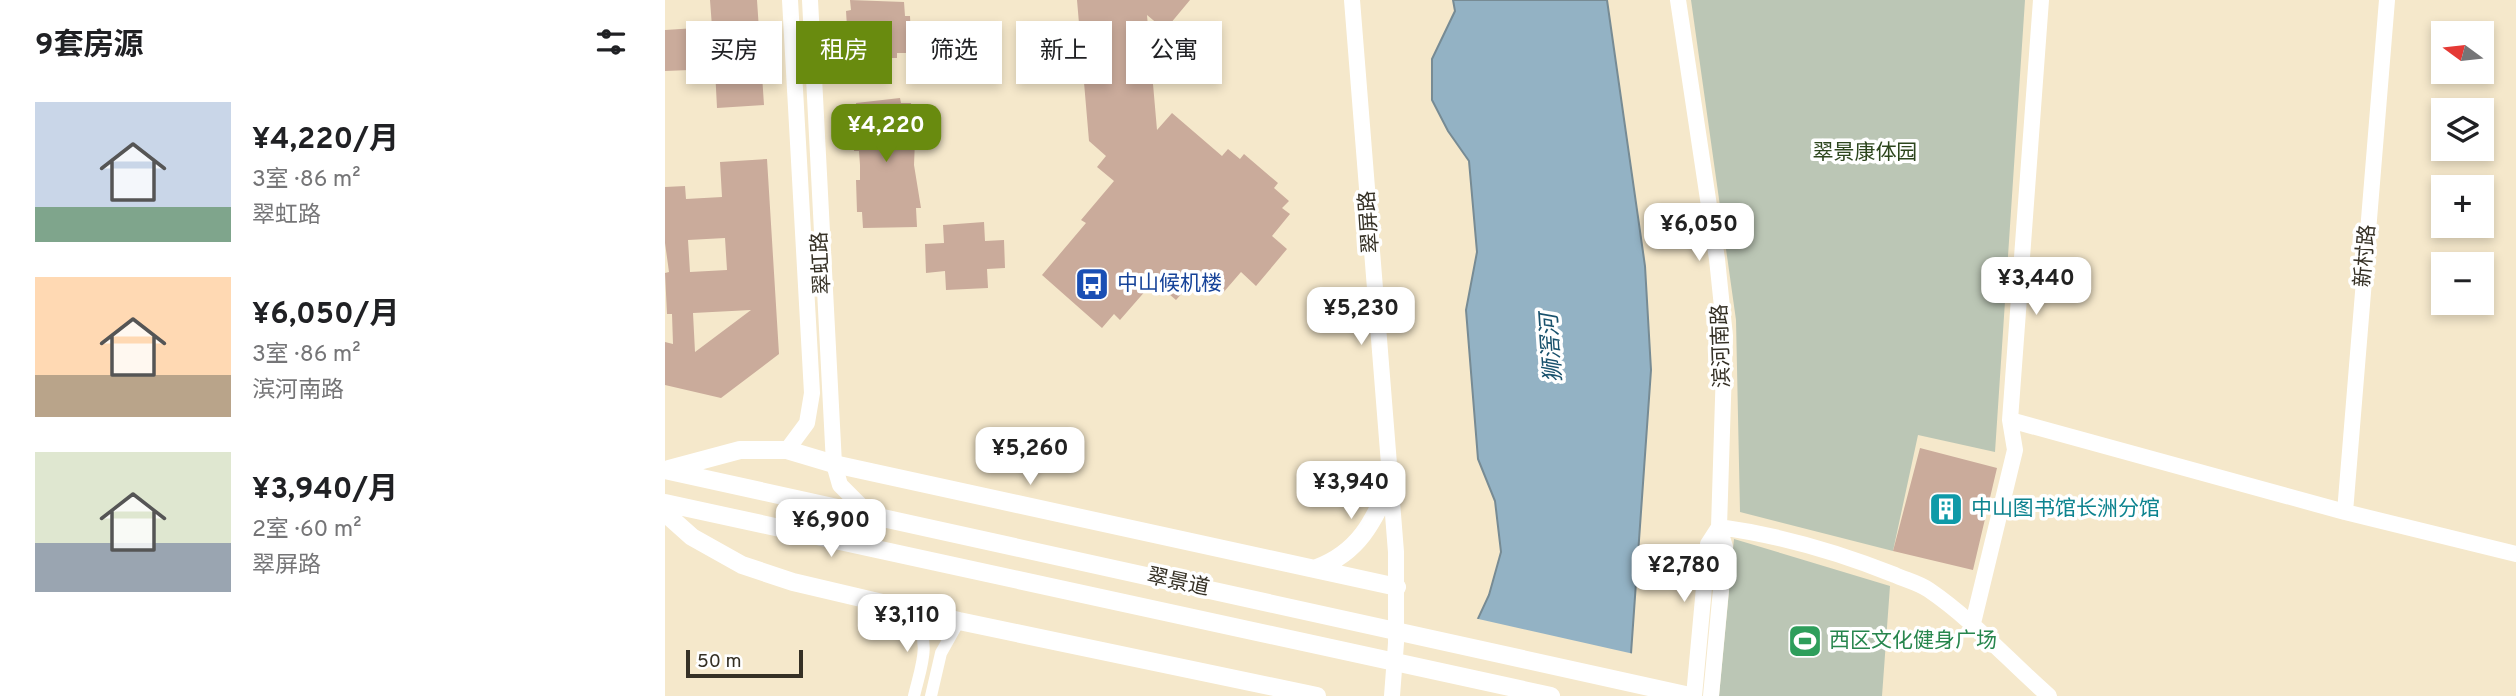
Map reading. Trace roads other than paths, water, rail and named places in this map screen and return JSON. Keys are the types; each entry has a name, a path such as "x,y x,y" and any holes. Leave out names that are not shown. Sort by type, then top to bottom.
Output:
{"main road":[{"path":"665,470 740,450 787,450 834,464 1397,587"},
{"name":"翠景道","path":"665,470 1692,696"},
{"path":"1317,568 1344,556 1365,535 1390,484"},
{"path":"665,503 1551,696"},
{"path":"665,513 692,537 742,565 793,582 959,621 1317,696"}],"street":[{"name":"翠虹路","path":"787,450 807,423 813,393 790,0"},
{"name":"翠虹路","path":"810,0 834,464 840,485 869,514"},
{"name":"翠屏路","path":"1352,0 1397,587 1392,696"},
{"name":"滨河南路","path":"1678,0 1717,259 1725,335 1719,527 1724,547 1711,696"},
{"path":"1973,623 2015,450 2010,420 2041,0"},
{"name":"新村路","path":"2345,512 2387,0"},
{"path":"2010,420 2345,512 2516,554"},
{"name":"滨河南路","path":"1692,696 1708,544 1719,527"},
{"path":"1719,527 1747,531 1866,564 1926,588 1973,623 1994,648 2049,696"},
{"path":"914,696 926,648 925,636 915,611"},
{"path":"931,696 941,653 959,621"}],"water":[{"name":"狮滘河","path":"1453,0 1607,0 1645,266 1651,370 1628,696 1462,653 1489,595 1501,552 1495,501 1478,459 1466,310 1477,252 1469,161 1448,131 1432,100 1432,59 1455,11"}],"place":[{"name":"中山候机楼","path":"1092,284"},
{"name":"中山图书馆长洲分馆","path":"1946,509"},
{"name":"西区文化健身广场","path":"1805,641"}],"park label":[{"name":"翠景康体园","path":"1865,153"}]}
